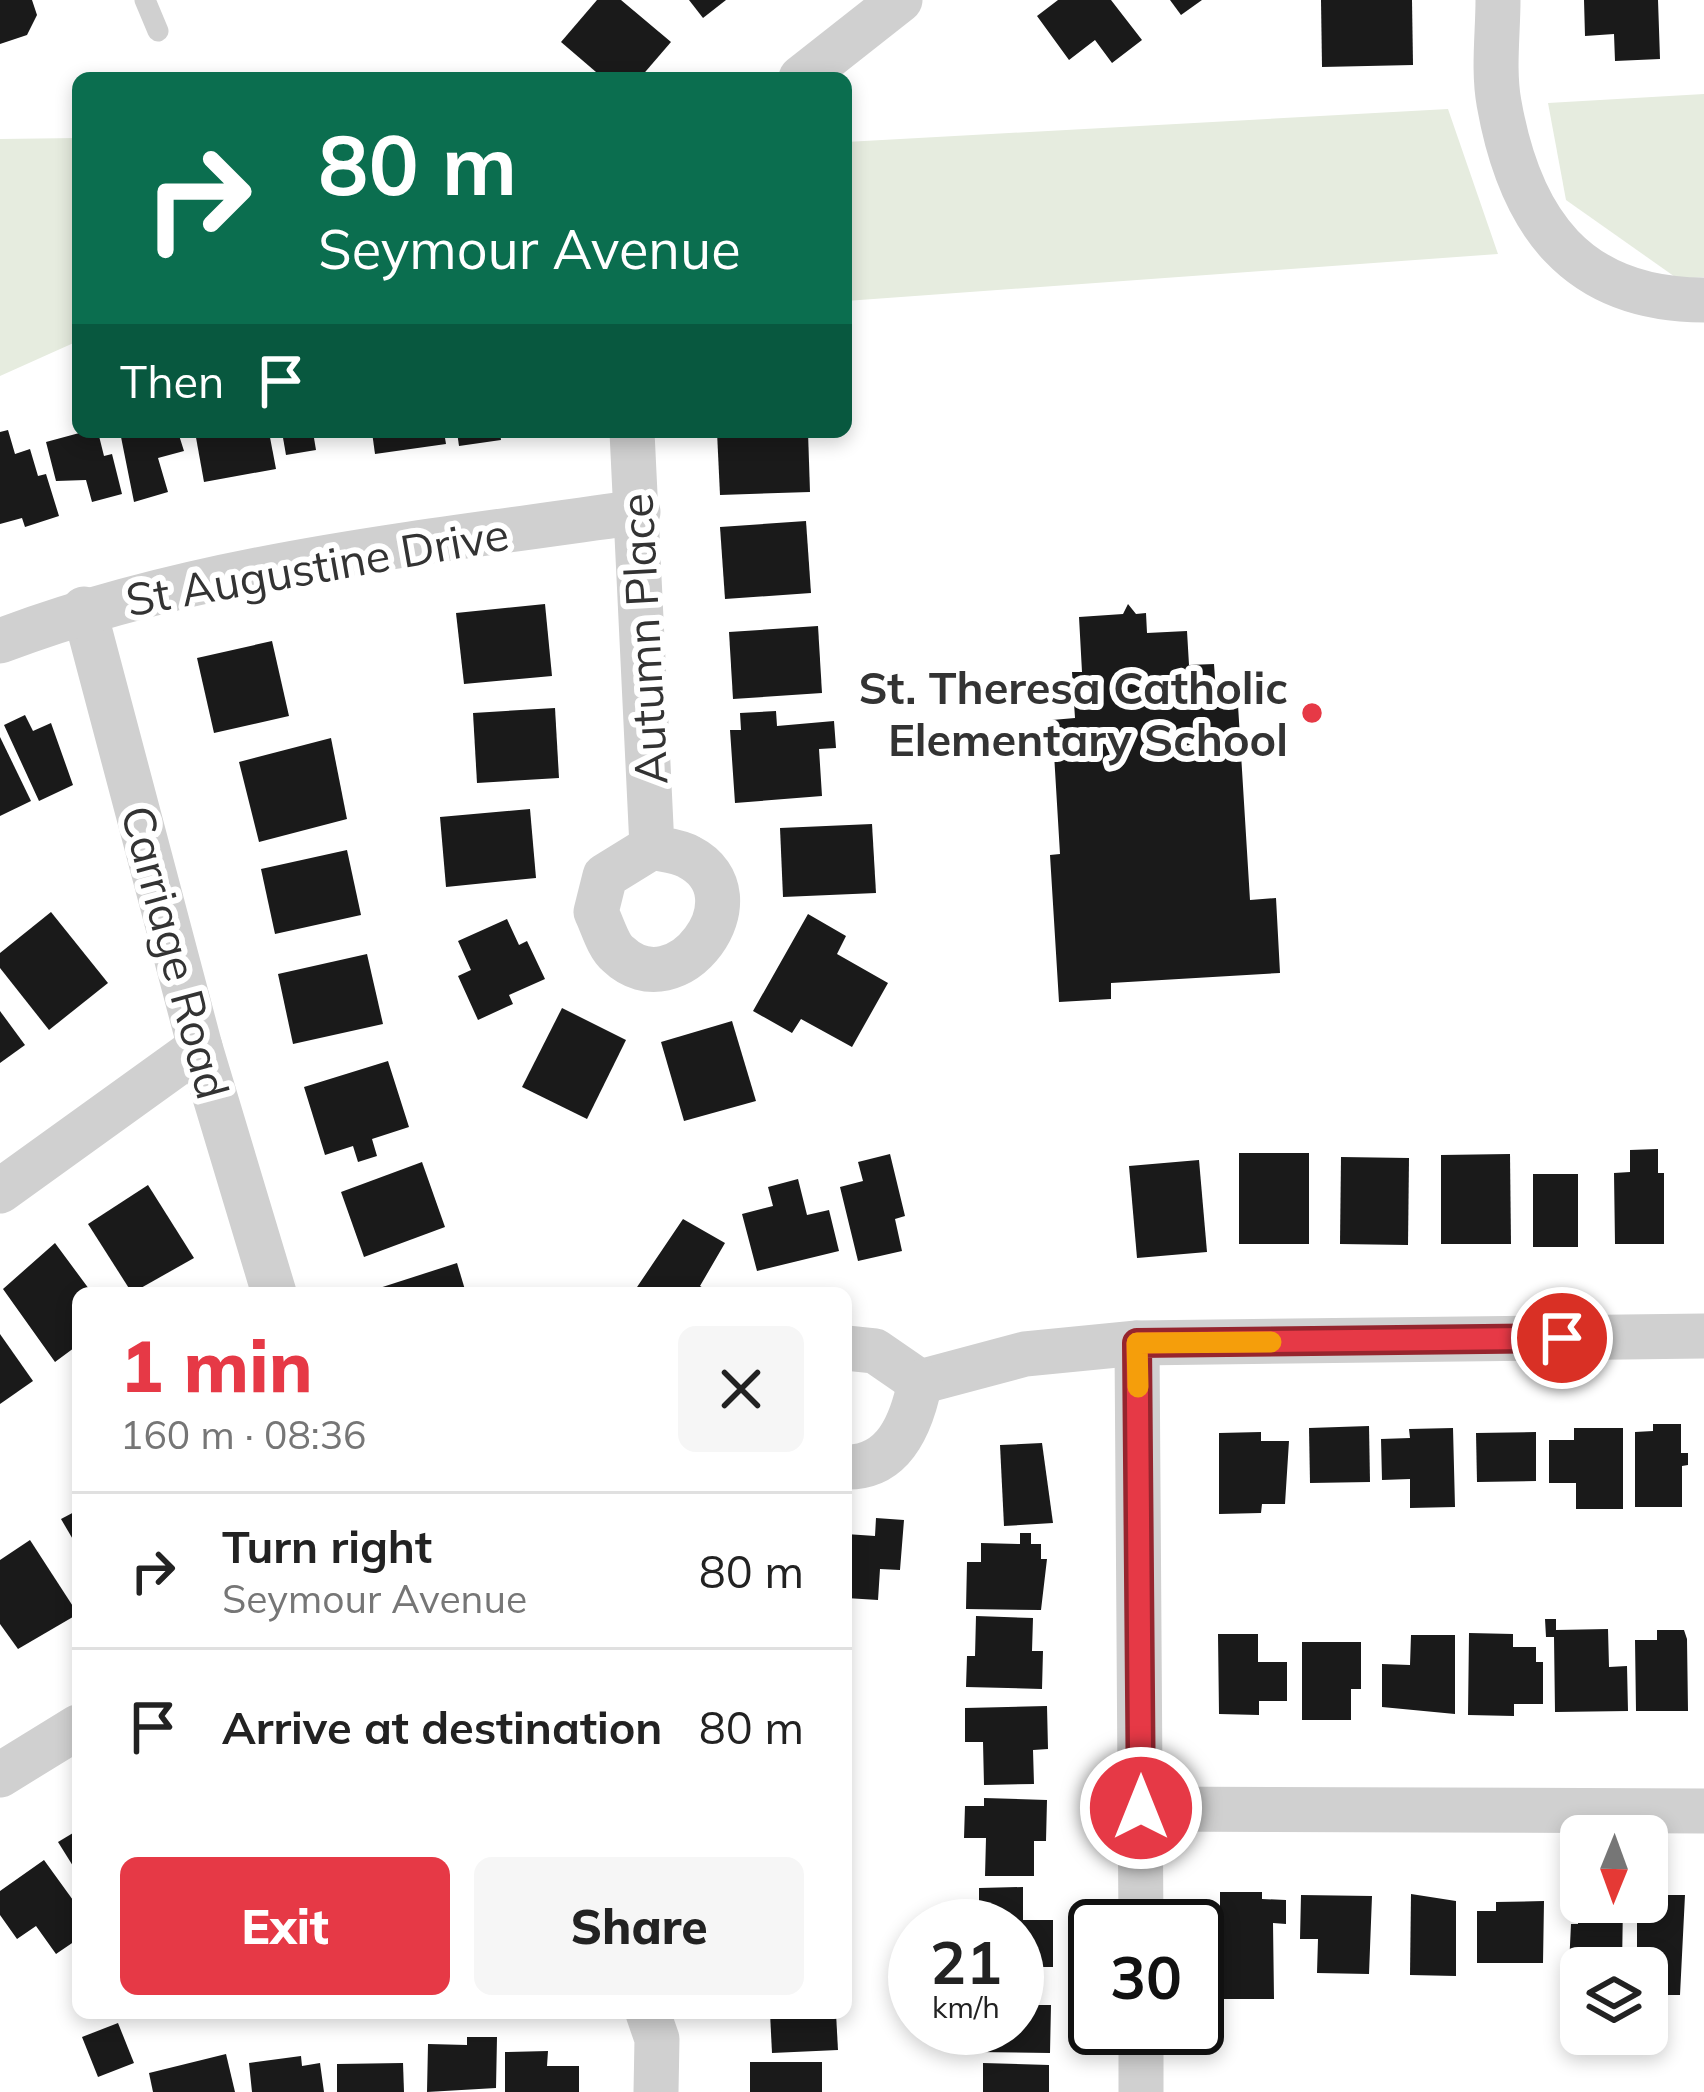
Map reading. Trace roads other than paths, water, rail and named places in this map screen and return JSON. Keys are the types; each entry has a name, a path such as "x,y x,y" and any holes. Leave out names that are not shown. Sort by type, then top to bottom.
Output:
{"street":[{"path":"809,72 900,0"},
{"path":"1498,0 1499,102 1528,196 1554,244 1613,287 1704,300"},
{"name":"Autumn Place","path":"632,438 652,847"},
{"name":"St Augustine Drive","path":"0,641 84,609 335,556 638,512"},
{"name":"Carriage Road","path":"84,609 200,1048 272,1287"},
{"path":"0,1191 200,1048"},
{"path":"852,1349 875,1351 920,1382 1025,1354 1137,1343 1704,1336"},
{"path":"1137,1343 1141,1899"},
{"path":"852,1464 896,1446 912,1424 920,1382"},
{"path":"0,1775 72,1731"},
{"path":"1141,1808 1704,1811"},
{"path":"650,2019 657,2039 656,2092"},
{"path":"1141,2055 1142,2092"}],"lane":[{"path":"145,0 158,31"}],"place":[{"name":"St. Theresa Catholic Elementary School","path":"1312,713"}]}
